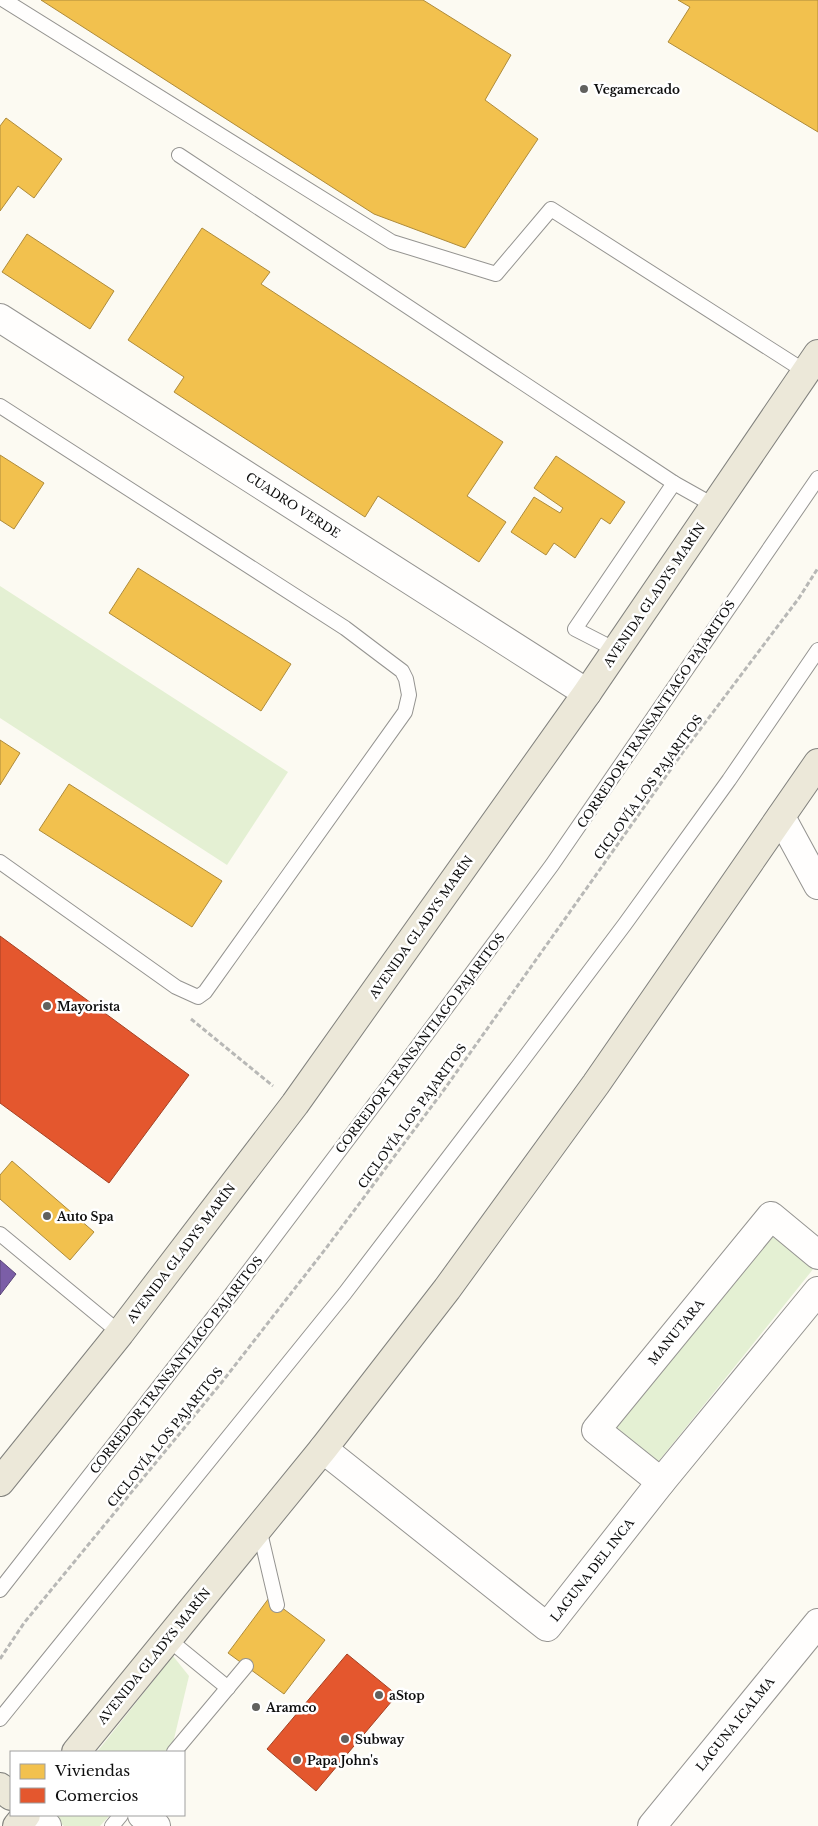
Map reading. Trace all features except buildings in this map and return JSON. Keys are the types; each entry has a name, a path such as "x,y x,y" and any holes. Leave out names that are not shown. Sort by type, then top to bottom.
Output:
{"main road":[{"name":"AVENIDA GLADYS MARÍN","path":"0,1482 120,1333 295,1104 587,693 812,363"},
{"name":"AVENIDA GLADYS MARÍN","path":"77,1751 259,1528 447,1290 526,1182 818,763"},
{"path":"0,1787 10,1795"},
{"path":"17,1826 25,1816"}],"street":[{"name":"CUADRO VERDE","path":"0,318 587,693"},
{"path":"781,817 818,885"},
{"name":"MANUTARA","path":"661,1482 596,1430 771,1216 818,1255"},
{"name":"LAGUNA DEL INCA","path":"322,1449 547,1627 661,1482 818,1291"},
{"name":"LAGUNA ICALMA","path":"652,1826 818,1623"},
{"path":"34,1816 47,1826"},
{"path":"143,1816 156,1826"}],"lane":[{"path":"4,0 392,242 496,274 551,210 812,363"},
{"path":"179,155 674,483 715,506"},
{"path":"0,406 345,628 402,671 406,679 409,695 405,712 205,992 198,997 176,987 0,862"},
{"name":"CORREDOR TRANSANTIAGO PAJARITOS","path":"0,1590 248,1272 552,865 818,478"},
{"path":"616,650 575,629 674,483"},
{"path":"0,1719 357,1278 625,924 729,780 818,650"},
{"path":"0,1234 120,1333"},
{"path":"259,1528 277,1605"},
{"path":"168,1639 228,1688"},
{"path":"175,1751 246,1666"},
{"path":"112,1826 120,1816"}],"path":[{"name":"CICLOVÍA LOS PAJARITOS","path":"0,1659 24,1624 222,1382 333,1239 446,1087 683,752 800,598 818,568"},
{"path":"176,987 186,1014 295,1104"}],"green space":[{"path":"0,586 288,772 227,865 0,718"},
{"path":"772,1235 814,1268 658,1462 615,1428"},
{"path":"173,1656 189,1676 173,1743 166,1751 98,1751"},
{"path":"52,1816 109,1816 100,1826 64,1826"}],"place":[{"name":"Vegamercado","path":"584,89"},
{"name":"Mayorista","path":"47,1006"},
{"name":"Auto Spa","path":"47,1216"},
{"name":"aStop","path":"379,1695"},
{"name":"Aramco","path":"256,1707"},
{"name":"Subway","path":"345,1739"},
{"name":"Papa John's","path":"297,1760"}]}
